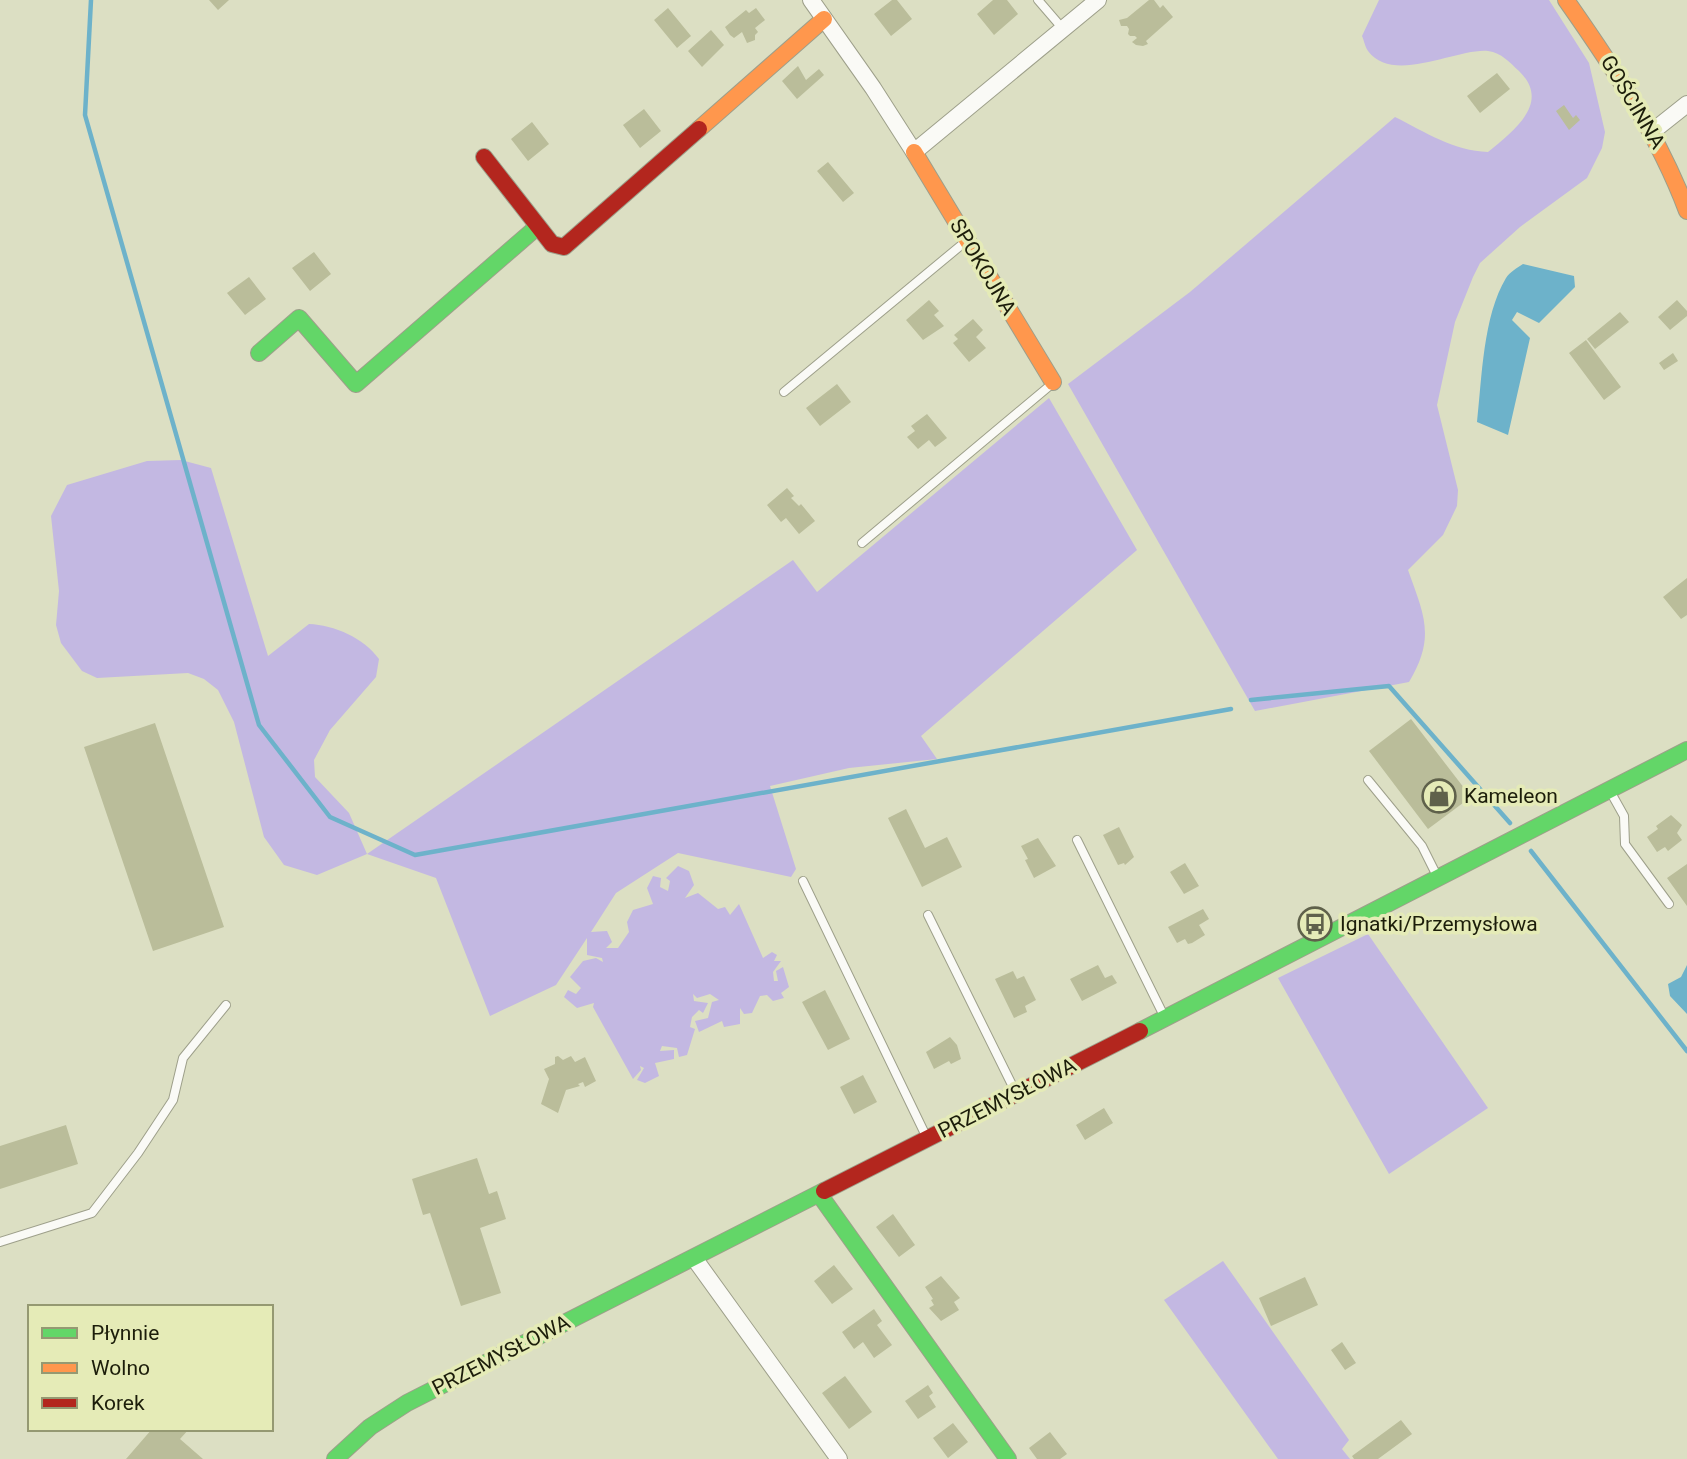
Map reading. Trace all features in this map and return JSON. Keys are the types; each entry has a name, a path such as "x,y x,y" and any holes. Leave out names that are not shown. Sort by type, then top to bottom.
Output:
{"street":[{"name":"SPOKOJNA","path":"811,0 914,152 1053,382"},
{"path":"914,152 1098,0"},
{"name":"GOŚCINNA","path":"1566,0 1636,99 1677,182 1687,211"},
{"path":"484,157 552,244 564,247 824,19"},
{"path":"1653,131 1687,104"},
{"path":"259,353 299,318 356,384 537,227"},
{"name":"PRZEMYSŁOWA","path":"335,1459 370,1427 407,1403 1687,750"},
{"path":"820,1194 1009,1459"},
{"path":"694,1258 839,1459"}],"lane":[{"path":"1038,0 1063,29"},
{"path":"784,392 967,240"},
{"path":"862,543 1053,382"},
{"path":"1368,780 1422,846 1438,879"},
{"path":"1610,790 1624,816 1625,844 1669,904"},
{"path":"1077,840 1165,1018"},
{"path":"803,881 928,1139"},
{"path":"928,915 1016,1094"},
{"path":"0,1242 92,1213 138,1153 173,1100 183,1058 226,1005"}],"shaded area":[{"path":"1379,0 1549,0 1589,63 1605,132 1602,148 1587,178 1520,227 1480,263 1455,322 1437,405 1458,490 1457,506 1443,535 1408,570 1425,626 1422,652 1409,682 1255,711 1068,384 1190,292 1395,117 1452,144 1488,152 1517,126 1525,116 1532,94 1519,71 1505,58 1488,51 1426,63 1393,65 1379,61 1368,51 1362,36"},
{"path":"1049,398 1137,550 921,736 937,759 849,768 770,786 796,869 791,877 678,853 616,893 591,932 607,931 612,942 606,948 618,948 629,932 627,922 633,910 653,904 647,888 653,876 661,878 660,887 668,891 670,881 666,878 678,866 689,871 694,885 685,898 698,893 718,909 725,907 730,915 739,904 763,958 772,952 777,955 774,961 781,961 773,972 774,981 778,981 776,971 783,967 789,987 781,993 784,998 773,1001 767,995 760,996 752,1013 744,1014 740,1008 740,1024 724,1027 722,1021 699,1032 695,1021 708,1018 712,1002 719,1000 710,994 697,998 693,994 694,1001 708,1003 703,1013 699,1010 692,1017 690,1027 695,1029 687,1055 679,1057 677,1048 662,1046 660,1051 674,1050 674,1059 655,1063 659,1076 645,1083 637,1080 644,1068 640,1066 641,1070 633,1079 593,1007 594,1003 577,1008 564,997 568,990 576,994 581,988 570,977 583,961 596,958 603,962 602,958 587,955 587,938 556,985 490,1016 436,878 367,854 793,560 817,592"},
{"path":"181,460 211,468 268,656 309,624 348,634 365,645 379,659 376,677 330,730 314,760 315,777 349,813 367,854 317,875 284,865 264,837 234,722 218,690 204,679 188,673 97,678 82,671 61,643 56,625 59,591 51,516 67,485 147,461"},
{"path":"1368,934 1488,1108 1389,1174 1278,978"},
{"path":"1223,1261 1349,1440 1342,1449 1350,1459 1278,1459 1164,1300"}],"water":[{"path":"1523,264 1574,276 1575,287 1539,323 1517,312 1512,320 1530,338 1508,435 1477,422 1492,310 1506,278"},
{"path":"1687,965 1687,1014 1670,996 1668,984 1681,977"}],"building":[{"path":"209,0 229,0 218,10"},
{"path":"892,0 897,0 912,19 891,36 874,14"},
{"path":"993,0 1007,0 1018,14 994,35 977,14"},
{"path":"1149,0 1154,0 1160,8 1163,5 1173,17 1146,41 1148,44 1136,45 1132,42 1137,38 1128,34 1129,29 1127,26 1121,26 1119,20 1127,18"},
{"path":"668,8 691,36 677,48 654,20"},
{"path":"756,8 765,20 755,28 758,32 755,40 747,43 742,32 734,38 730,35 725,27 746,10 749,13"},
{"path":"711,30 724,45 702,67 688,51"},
{"path":"798,66 806,80 819,69 824,75 797,99 782,81"},
{"path":"1497,73 1510,89 1480,113 1467,96"},
{"path":"1564,105 1573,118 1576,115 1580,120 1569,130 1556,111"},
{"path":"644,109 661,131 640,148 623,125"},
{"path":"532,122 549,144 528,161 511,139"},
{"path":"828,162 854,193 843,202 817,171"},
{"path":"314,252 331,274 310,291 292,268"},
{"path":"249,277 266,299 245,315 227,293"},
{"path":"929,300 939,311 934,315 944,326 923,340 906,320"},
{"path":"1677,300 1687,311 1687,316 1670,330 1658,317"},
{"path":"1620,312 1629,322 1595,349 1587,339"},
{"path":"973,319 983,330 976,337 986,348 969,362 953,343 958,339 954,335"},
{"path":"1586,340 1621,387 1604,400 1569,353"},
{"path":"1673,353 1678,361 1664,370 1659,363"},
{"path":"837,384 851,402 820,426 806,408"},
{"path":"927,414 947,438 935,447 929,440 918,449 907,437 915,431 911,426"},
{"path":"787,488 794,496 791,498 799,506 801,504 815,521 799,534 786,518 781,522 767,505"},
{"path":"1687,578 1687,615 1681,619 1663,597"},
{"path":"1411,719 1471,797 1428,829 1369,751"},
{"path":"155,723 224,927 153,951 84,747"},
{"path":"906,809 925,848 947,837 962,867 922,887 888,818"},
{"path":"1671,815 1682,825 1677,833 1682,840 1668,851 1665,847 1657,852 1647,837"},
{"path":"1119,827 1134,857 1125,865 1118,865 1103,835"},
{"path":"1038,838 1056,866 1034,878 1021,846"},
{"path":"1185,863 1199,886 1184,894 1170,872"},
{"path":"1687,864 1687,906 1667,878"},
{"path":"1203,909 1209,919 1199,925 1205,935 1192,943 1188,944 1185,939 1177,943 1168,927"},
{"path":"1098,965 1105,978 1112,975 1117,983 1082,1001 1070,979"},
{"path":"1013,971 1017,979 1024,976 1036,1000 1025,1006 1027,1012 1014,1018 995,979"},
{"path":"825,990 850,1039 828,1050 802,1002"},
{"path":"950,1037 957,1045 961,1059 951,1064 949,1061 934,1069 926,1052"},
{"path":"571,1056 575,1062 585,1057 596,1081 585,1087 583,1082 578,1084 580,1086 566,1090 558,1113 541,1104 549,1079 544,1069 555,1064 555,1057 563,1060"},
{"path":"863,1075 877,1102 854,1114 840,1087"},
{"path":"1104,1108 1113,1123 1085,1140 1076,1125"},
{"path":"66,1125 78,1164 0,1189 0,1146"},
{"path":"477,1158 489,1194 497,1191 506,1219 480,1228 501,1293 461,1306 430,1213 423,1215 412,1179"},
{"path":"893,1214 915,1245 899,1257 876,1227"},
{"path":"834,1265 853,1289 832,1304 814,1281"},
{"path":"941,1276 960,1298 954,1302 959,1310 941,1321 929,1308 934,1305 931,1300 933,1299 925,1287"},
{"path":"1305,1277 1318,1305 1271,1326 1259,1298"},
{"path":"874,1309 882,1321 877,1325 892,1345 874,1358 863,1342 854,1349 842,1332"},
{"path":"1342,1342 1356,1363 1345,1370 1331,1350"},
{"path":"845,1376 872,1412 849,1429 822,1393"},
{"path":"928,1385 933,1393 929,1396 936,1407 918,1419 905,1401"},
{"path":"1401,1420 1412,1434 1378,1459 1354,1459 1352,1456"},
{"path":"953,1423 968,1442 948,1458 933,1438"},
{"path":"150,1431 187,1431 180,1439 203,1459 126,1459"},
{"path":"1050,1432 1067,1454 1060,1459 1037,1459 1029,1448"}],"waterway":[{"path":"91,0 85,115 259,725 330,817 415,855 1231,709"},
{"path":"1251,700 1389,686 1510,823"},
{"path":"1531,851 1687,1051"}],"traffic: fast":[{"path":"259,353 299,318 356,384 537,227"},
{"path":"1140,1031 1687,750"},
{"path":"335,1459 370,1427 407,1403 824,1191"},
{"path":"819,1194 1008,1459"}],"traffic: slow":[{"path":"1566,0 1648,128 1687,211"},
{"path":"699,129 824,19"},
{"path":"914,152 1053,382"}],"traffic: jam":[{"path":"484,157 552,244 564,247 699,129"},
{"path":"824,1191 1140,1031"}],"place":[{"name":"Kameleon","path":"1439,796"},
{"name":"Ignatki/Przemysłowa","path":"1315,924"}]}
